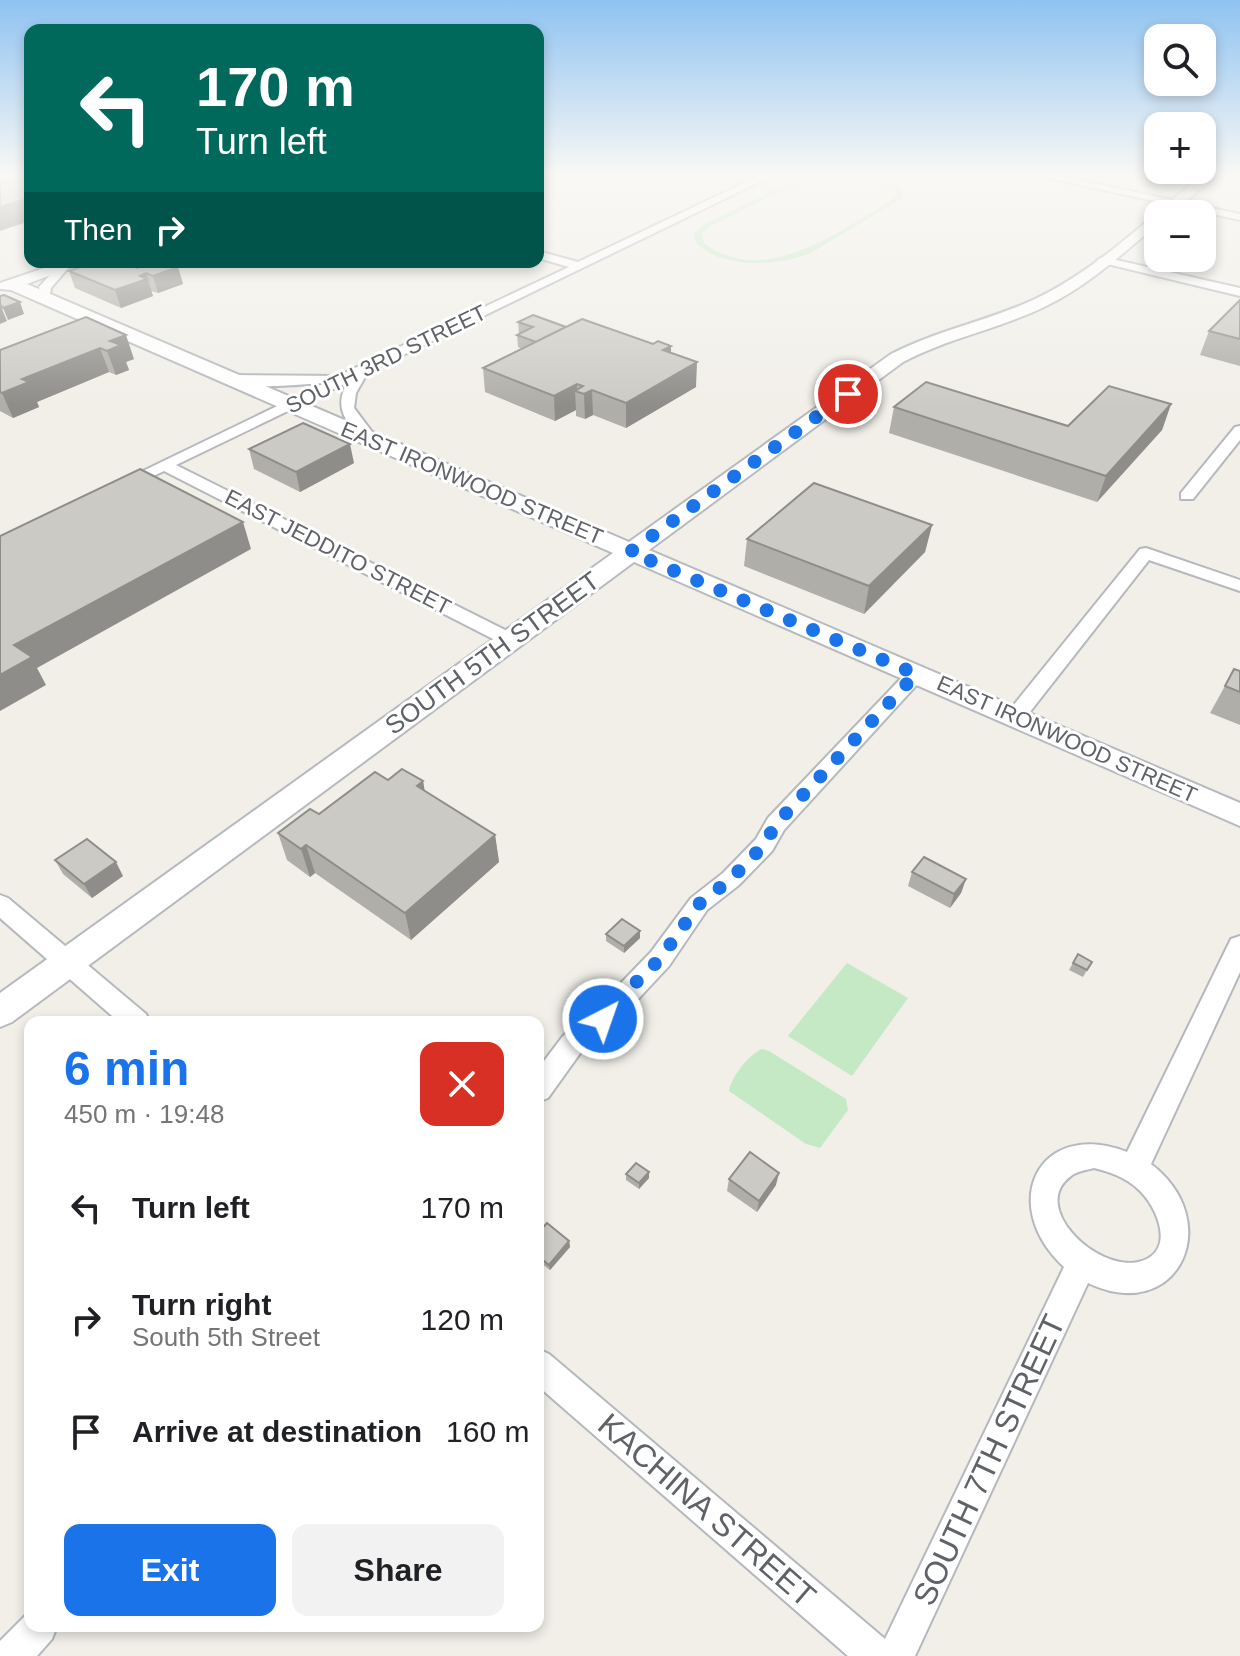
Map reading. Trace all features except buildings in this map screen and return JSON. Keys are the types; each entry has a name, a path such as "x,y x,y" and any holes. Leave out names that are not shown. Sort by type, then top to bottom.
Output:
{"street":[{"name":"SOUTH 3RD STREET","path":"110,491 609,251"},
{"name":"SOUTH 5TH STREET","path":"0,1012 897,358 924,342 1039,303 1068,288 1114,251"},
{"path":"544,256 579,266"},
{"path":"1103,260 1240,292"},
{"path":"6,286 58,268"},
{"path":"45,298 45,287 66,268"},
{"name":"EAST IRONWOOD STREET","path":"6,286 45,298 1240,815"},
{"path":"229,378 290,382 324,380 365,371"},
{"path":"365,371 351,386 345,400 350,415 371,440"},
{"path":"1187,496 1240,430"},
{"name":"EAST JEDDITO STREET","path":"165,465 510,640"},
{"path":"1015,717 1146,553 1240,586"},
{"path":"544,1082 572,1044 603,1019 660,959 699,904 731,879 764,845 776,824 916,674"},
{"path":"0,904 130,1016"},
{"path":"1134,1169 1240,946"},
{"path":"1094,1155 1115,1159 1134,1169 1161,1194 1176,1226 1176,1247 1167,1264 1150,1275 1129,1279 1105,1275 1082,1263 1064,1248 1047,1220 1043,1191 1049,1176 1060,1164 1076,1157 1094,1155"},
{"name":"SOUTH 7TH STREET","path":"896,1656 1082,1263"},
{"name":"KACHINA STREET","path":"544,1370 876,1656"},
{"path":"12,1656 34,1632"}],"green space":[{"path":"708,251 750,260 814,251 766,263 720,257"},
{"path":"847,963 908,998 852,1076 788,1036"},
{"path":"762,1049 846,1099 848,1110 820,1148 806,1144 729,1091 741,1067"}],"route":[{"path":"603,1019 660,959 699,904 731,879 764,845 776,824 916,674 630,552 848,394"}]}
